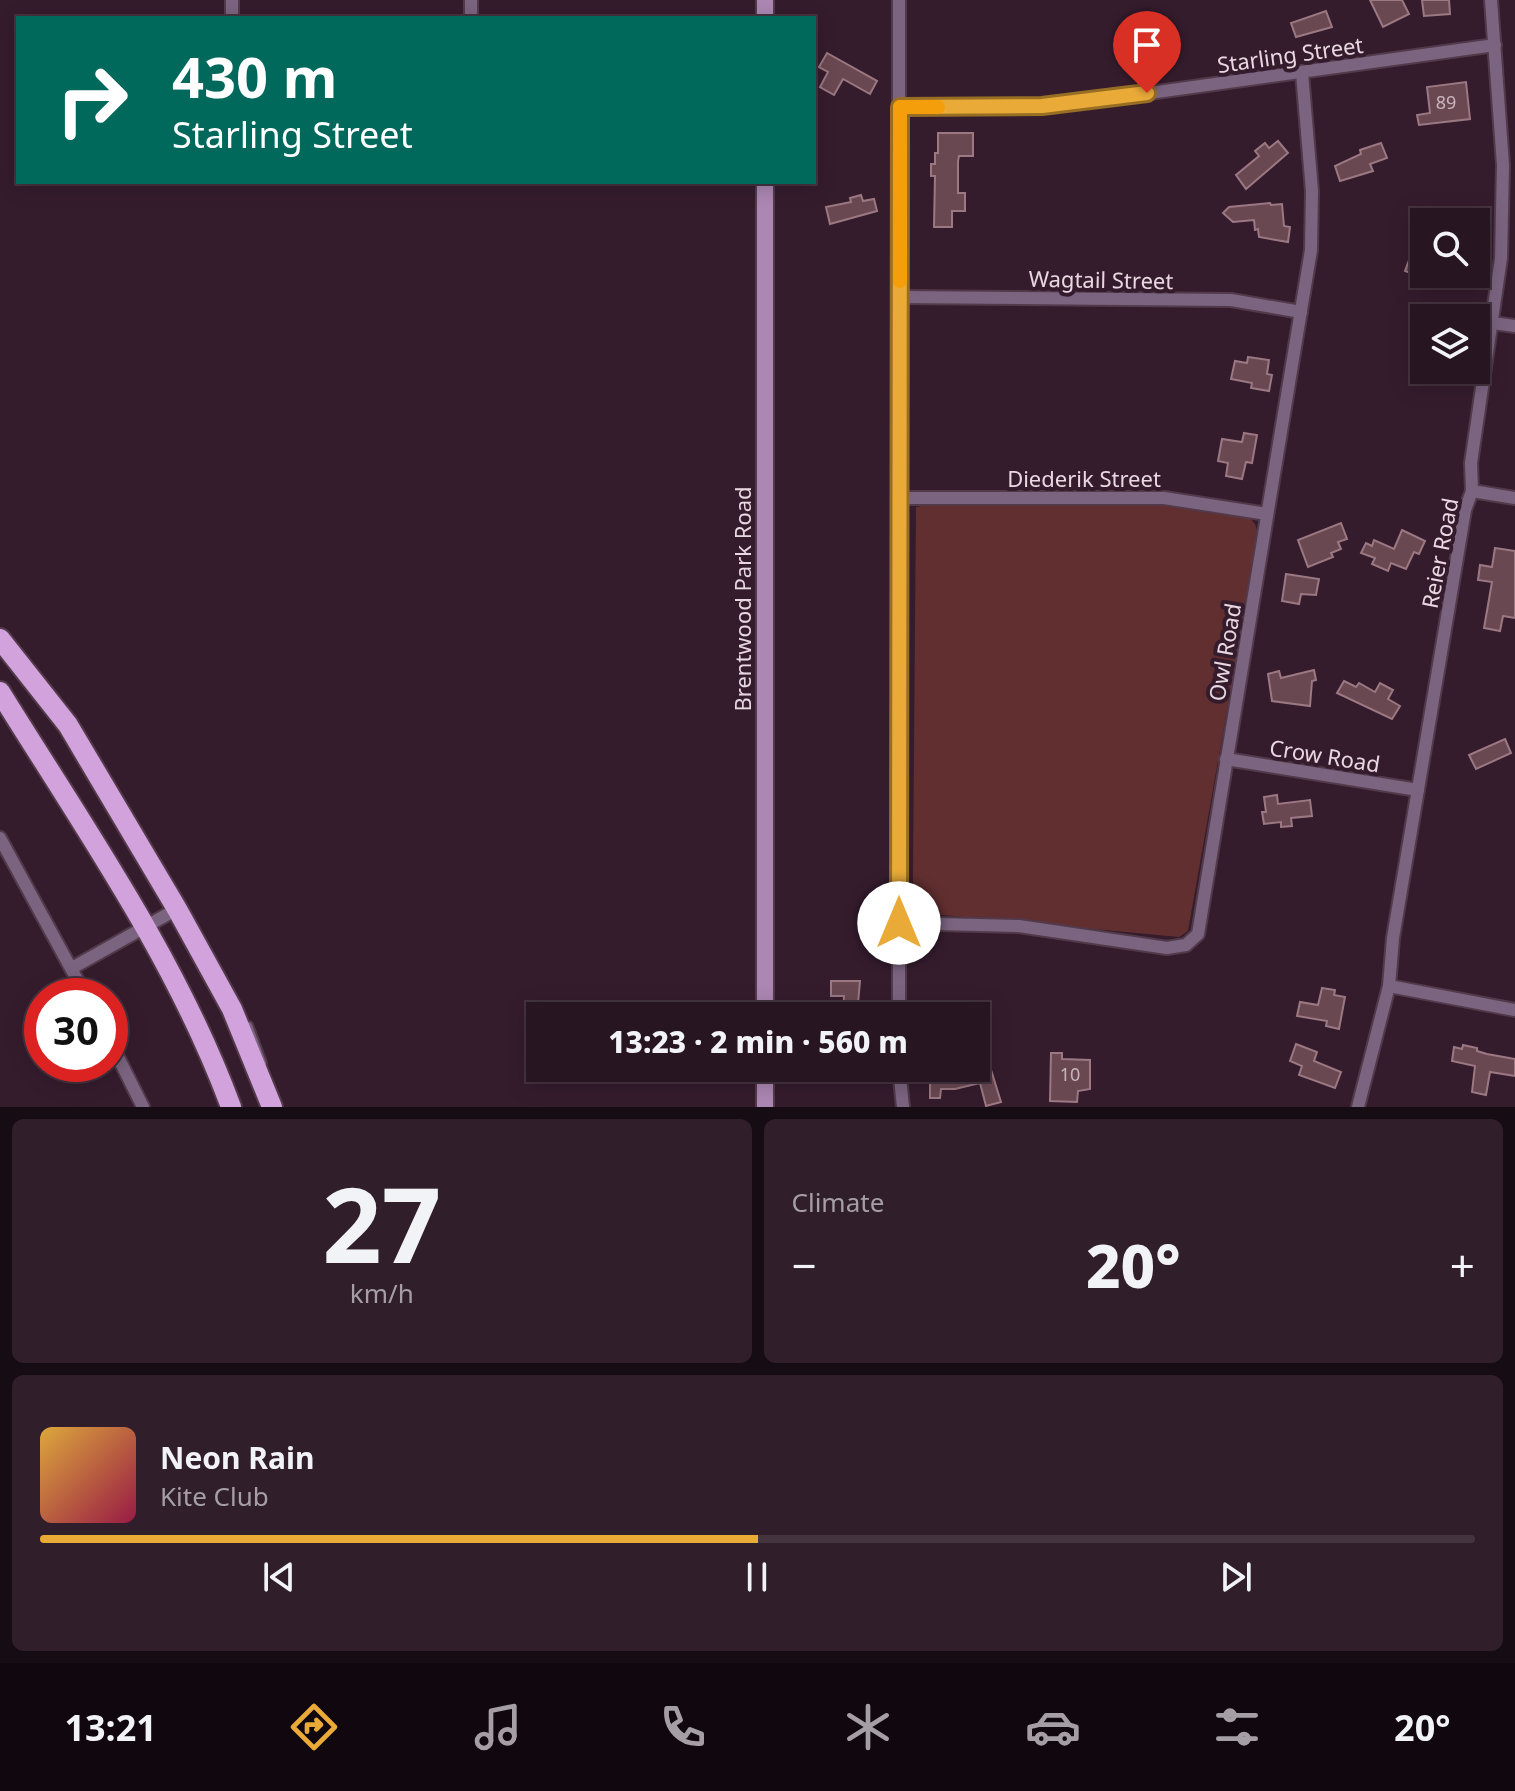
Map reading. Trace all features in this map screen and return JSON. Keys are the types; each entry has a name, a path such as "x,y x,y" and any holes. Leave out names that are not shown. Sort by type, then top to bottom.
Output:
{"main road":[{"path":"0,639 68,725 177,909 232,1009 273,1107"},
{"path":"0,692 146,927 212,1055 231,1107"}],"street":[{"path":"899,0 899,1002"},
{"name":"Reier Road","path":"1358,1107 1389,986 1393,938 1465,510 1472,491 1471,463 1501,258 1503,193 1491,0"},
{"name":"Starling Street","path":"900,107 1042,106 1495,45"},
{"name":"Owl Road","path":"899,923 1019,926 1167,948 1186,945 1196,937 1201,926 1311,250 1312,191 1302,73"},
{"name":"Brentwood Park Road","path":"765,184 765,1002"},
{"name":"Wagtail Street","path":"900,297 1231,300 1301,312"},
{"path":"1493,323 1515,326"},
{"path":"1472,491 1515,498"},
{"name":"Diederik Street","path":"898,498 1164,498 1267,514"},
{"name":"Crow Road","path":"1226,759 1418,790"},
{"path":"0,838 77,978"},
{"path":"72,968 177,909"},
{"path":"1389,986 1515,1010"},
{"path":"128,1077 143,1107"},
{"path":"765,1082 765,1107"},
{"path":"900,1082 903,1107"}],"lane":[{"path":"199,949 236,996"},
{"path":"248,1023 260,1050 273,1107"}],"shaded area":[{"path":"1167,504 1250,518 1258,534 1188,931 1179,937 921,913 913,889 916,507"}],"building":[{"path":"1370,0 1402,0 1409,14 1383,27"},
{"path":"1422,0 1449,0 1450,14 1424,16"},
{"path":"1326,11 1332,27 1296,37 1291,23"},
{"path":"827,53 877,81 870,94 843,79 834,95 820,87 828,72 819,67"},
{"path":"1466,82 1470,119 1419,125 1417,115 1430,113 1427,87"},
{"path":"938,133 973,133 973,156 959,156 958,161 958,193 965,193 965,211 952,211 952,227 934,227 935,176 931,176 931,164 935,164 935,153 938,153"},
{"path":"1278,141 1288,153 1246,189 1236,175 1259,156 1255,151 1265,143 1269,148"},
{"path":"1381,143 1387,158 1370,164 1373,171 1340,181 1335,166 1361,154 1360,150"},
{"path":"861,195 863,201 874,199 877,211 830,224 826,207 851,202 850,198"},
{"path":"1282,204 1284,226 1290,227 1288,242 1259,237 1254,220 1233,222 1223,213 1229,207"},
{"path":"1248,357 1269,360 1267,374 1272,375 1269,391 1251,388 1252,383 1231,379 1235,361 1247,363"},
{"path":"1244,433 1257,435 1252,463 1246,462 1242,479 1226,476 1228,463 1218,461 1222,439 1242,442"},
{"path":"1341,523 1347,539 1338,542 1341,549 1331,553 1333,557 1308,567 1298,540"},
{"path":"1402,530 1425,541 1419,554 1414,552 1406,569 1391,563 1388,571 1372,564 1375,558 1361,553 1366,543 1372,546 1374,540 1394,549"},
{"path":"1495,548 1515,551 1515,618 1503,616 1500,631 1484,628 1492,582 1478,580 1480,565 1492,567"},
{"path":"1286,574 1319,579 1316,595 1301,594 1299,604 1282,601"},
{"path":"1314,670 1316,680 1312,681 1310,706 1272,701 1268,674 1279,671 1281,678"},
{"path":"1344,681 1356,687 1359,683 1375,692 1380,683 1393,690 1388,699 1400,706 1392,719 1337,693"},
{"path":"1505,739 1511,753 1476,769 1469,755"},
{"path":"1277,795 1278,804 1310,800 1312,816 1291,818 1292,826 1281,827 1281,822 1264,824 1264,797"},
{"path":"831,981 860,981 858,1002 844,1002 844,996 831,996"},
{"path":"1322,988 1335,990 1334,995 1345,997 1339,1029 1326,1026 1327,1021 1297,1016 1300,1002 1318,1005"},
{"path":"1296,1044 1317,1052 1314,1061 1341,1072 1335,1088 1299,1075 1302,1066 1290,1061"},
{"path":"1463,1045 1487,1054 1515,1059 1515,1076 1490,1072 1486,1095 1472,1092 1475,1066 1452,1061 1454,1047 1462,1049"},
{"path":"1051,1053 1062,1053 1062,1059 1090,1060 1090,1089 1078,1091 1077,1102 1050,1101"},
{"path":"990,1066 1001,1102 986,1106 980,1083 941,1089 940,1098 930,1098 930,1082 990,1082"}],"slow traffic":[{"path":"900,281 900,107 938,107"}],"route":[{"path":"899,923 900,107 1042,106 1147,93"}]}
